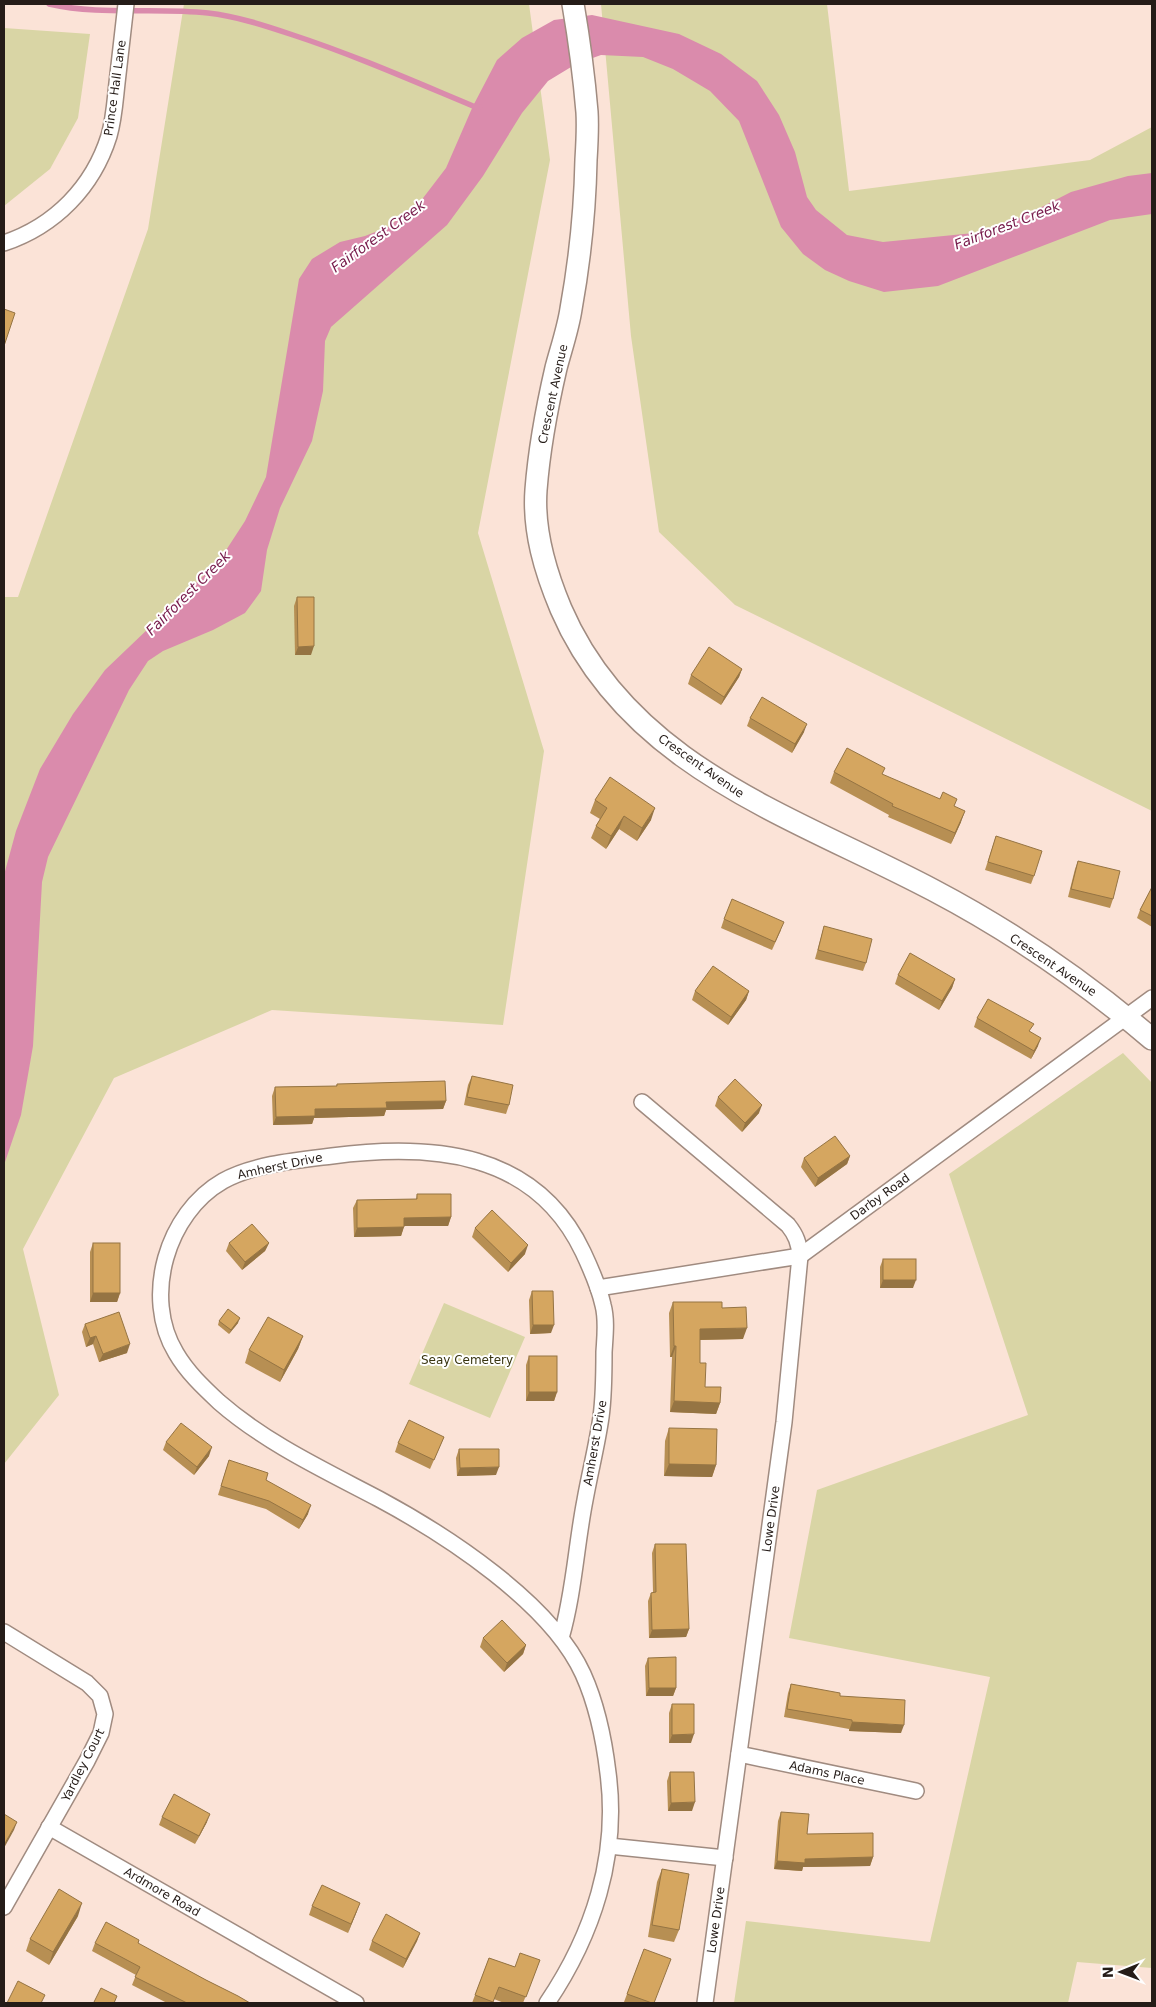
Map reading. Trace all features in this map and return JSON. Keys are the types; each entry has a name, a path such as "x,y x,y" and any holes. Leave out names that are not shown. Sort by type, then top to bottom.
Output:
{"street":[{"name":"Prince Hall Lane","path":"4,243 39,227 58,213 76,197 102,157 110,134 114,111 126,4"},
{"name":"Crescent Avenue","path":"573,4 587,116 586,196 580,255 570,313 555,373 536,490 536,510 541,551 552,589 568,626 588,660 612,692 639,722 670,747 746,798 882,864 980,917 1061,969 1126,1017 1152,1040"},
{"name":"Darby Road","path":"598,1288 800,1256 1152,998"},
{"name":"Lowe Drive","path":"642,1102 788,1225 795,1234 800,1256 784,1422 705,2003"},
{"name":"Amherst Drive","path":"547,2003 574,1960 586,1935 600,1893 609,1846 610,1782 596,1709 582,1673 561,1638 533,1608 487,1568 462,1550 385,1502 302,1459 264,1435 221,1404 192,1375 173,1347 162,1311 161,1278 170,1244 179,1227 202,1198 224,1180 250,1170 317,1158 384,1151 436,1153 487,1164 511,1174 532,1187 551,1204 567,1224 577,1239 592,1271 603,1305 605,1324 601,1418 584,1503 569,1610 561,1638"},
{"name":"Yardley Court","path":"4,1632 87,1683 100,1696 103,1705 104,1724 101,1733 49,1827"},
{"name":"Adams Place","path":"739,1754 916,1791"},
{"path":"4,1907 49,1827"},
{"name":"Ardmore Road","path":"49,1827 356,2003"},
{"path":"609,1846 725,1858"}],"green space":[{"path":"184,4 529,4 550,160 478,533 544,751 503,1025 272,1010 114,1078 23,1249 59,1395 4,1464 4,597 18,597 148,229"},
{"path":"601,4 827,4 849,191 1090,160 1152,127 1152,811 735,605 659,532 631,336"},
{"path":"4,28 90,34 78,118 50,169 4,206"},
{"path":"1123,1053 1152,1083 1152,1968 1077,1962 1068,2003 734,2003 746,1921 930,1942 990,1677 789,1638 817,1490 1028,1415 949,1174"},
{"name":"Seay Cemetery","path":"444,1303 525,1337 490,1418 409,1384"}],"water":[{"name":"Fairforest Creek","path":"592,15 679,34 721,54 757,81 779,115 795,152 807,197 816,210 847,235 883,242 984,232 1024,216 1071,192 1128,176 1152,173 1152,214 1110,220 938,286 884,292 849,281 825,270 803,254 781,227 739,121 710,91 673,69 643,57 601,55 576,64 548,81 522,113 483,176 447,225 331,327 325,341 323,391 312,441 280,508 267,550 261,591 245,613 213,630 163,651 148,661 129,690 48,857 42,882 33,1046 21,1115 4,1165 4,875 16,831 40,769 73,714 105,670 219,561 245,521 266,477 299,279 312,259 340,242 365,236 388,227 420,202 446,168 473,106 497,60 522,38 554,20"}],"building":[{"path":"4,309 15,313 4,346"},
{"path":"297,597 314,597 314,646 298,647"},
{"path":"709,647 742,669 724,697 691,675"},
{"path":"762,697 807,724 795,744 750,718"},
{"path":"847,748 885,768 882,774 940,799 943,792 957,799 954,806 965,811 955,833 892,806 893,804 834,772"},
{"path":"610,777 655,808 642,828 624,816 611,836 596,826 607,808 595,800"},
{"path":"996,836 1042,851 1034,876 988,862"},
{"path":"1078,861 1120,871 1113,899 1071,889"},
{"path":"1152,887 1152,916 1140,910"},
{"path":"732,899 784,922 775,942 724,919"},
{"path":"824,926 872,939 866,963 818,950"},
{"path":"910,953 955,979 942,1001 898,975"},
{"path":"713,966 749,991 731,1017 695,991"},
{"path":"988,999 1034,1024 1029,1031 1041,1038 1034,1051 977,1018"},
{"path":"472,1076 513,1085 509,1105 467,1097"},
{"path":"735,1079 762,1105 745,1123 718,1097"},
{"path":"445,1081 446,1101 386,1102 387,1108 315,1109 315,1116 276,1117 275,1087"},
{"path":"835,1136 850,1156 818,1178 804,1158"},
{"path":"417,1194 451,1194 451,1217 404,1218 404,1227 357,1228 357,1200 417,1199"},
{"path":"492,1210 528,1245 511,1263 475,1228"},
{"path":"252,1224 269,1243 245,1262 229,1243"},
{"path":"93,1243 120,1243 120,1293 93,1293"},
{"path":"883,1259 916,1259 916,1280 883,1280"},
{"path":"532,1291 553,1291 554,1325 533,1325"},
{"path":"673,1302 722,1302 722,1308 746,1307 747,1328 700,1329 700,1363 706,1363 705,1387 721,1387 720,1403 674,1401 676,1346 674,1346"},
{"path":"228,1309 240,1318 231,1330 219,1321"},
{"path":"119,1312 130,1344 103,1354 96,1336 90,1338 85,1324"},
{"path":"268,1317 303,1336 284,1370 249,1350"},
{"path":"529,1356 557,1356 557,1392 529,1392"},
{"path":"409,1420 444,1437 434,1460 398,1443"},
{"path":"181,1423 212,1447 197,1467 166,1442"},
{"path":"669,1428 717,1429 716,1465 669,1464"},
{"path":"459,1449 499,1449 499,1467 460,1468"},
{"path":"229,1460 268,1473 266,1480 311,1505 303,1520 269,1501 221,1486"},
{"path":"655,1544 686,1544 689,1629 652,1630 651,1593 656,1592"},
{"path":"502,1620 526,1645 507,1663 483,1638"},
{"path":"676,1657 676,1688 649,1688 648,1658"},
{"path":"791,1684 840,1693 840,1696 905,1700 904,1725 852,1722 852,1720 787,1709"},
{"path":"672,1704 694,1704 694,1734 672,1735"},
{"path":"670,1772 694,1772 695,1802 671,1803"},
{"path":"174,1794 210,1814 199,1836 162,1817"},
{"path":"781,1812 809,1814 807,1834 873,1833 873,1857 805,1859 805,1863 777,1861"},
{"path":"4,1814 17,1822 4,1845"},
{"path":"662,1869 689,1874 679,1930 652,1925"},
{"path":"322,1885 360,1903 351,1924 312,1906"},
{"path":"59,1889 82,1903 53,1952 30,1939"},
{"path":"386,1914 420,1933 406,1959 372,1941"},
{"path":"106,1922 139,1940 138,1943 250,2003 187,2003 135,1977 140,1967 95,1943"},
{"path":"644,1949 671,1959 654,2003 627,1994"},
{"path":"520,1953 540,1960 526,1997 499,1987 493,2002 475,1995 489,1958 515,1967"},
{"path":"18,1981 45,1995 41,2003 7,2003"},
{"path":"101,1988 117,1996 114,2003 94,2002"}],"waterway":[{"path":"49,4 89,10 188,11 219,14 240,19 338,51 473,106 480,107"}]}
